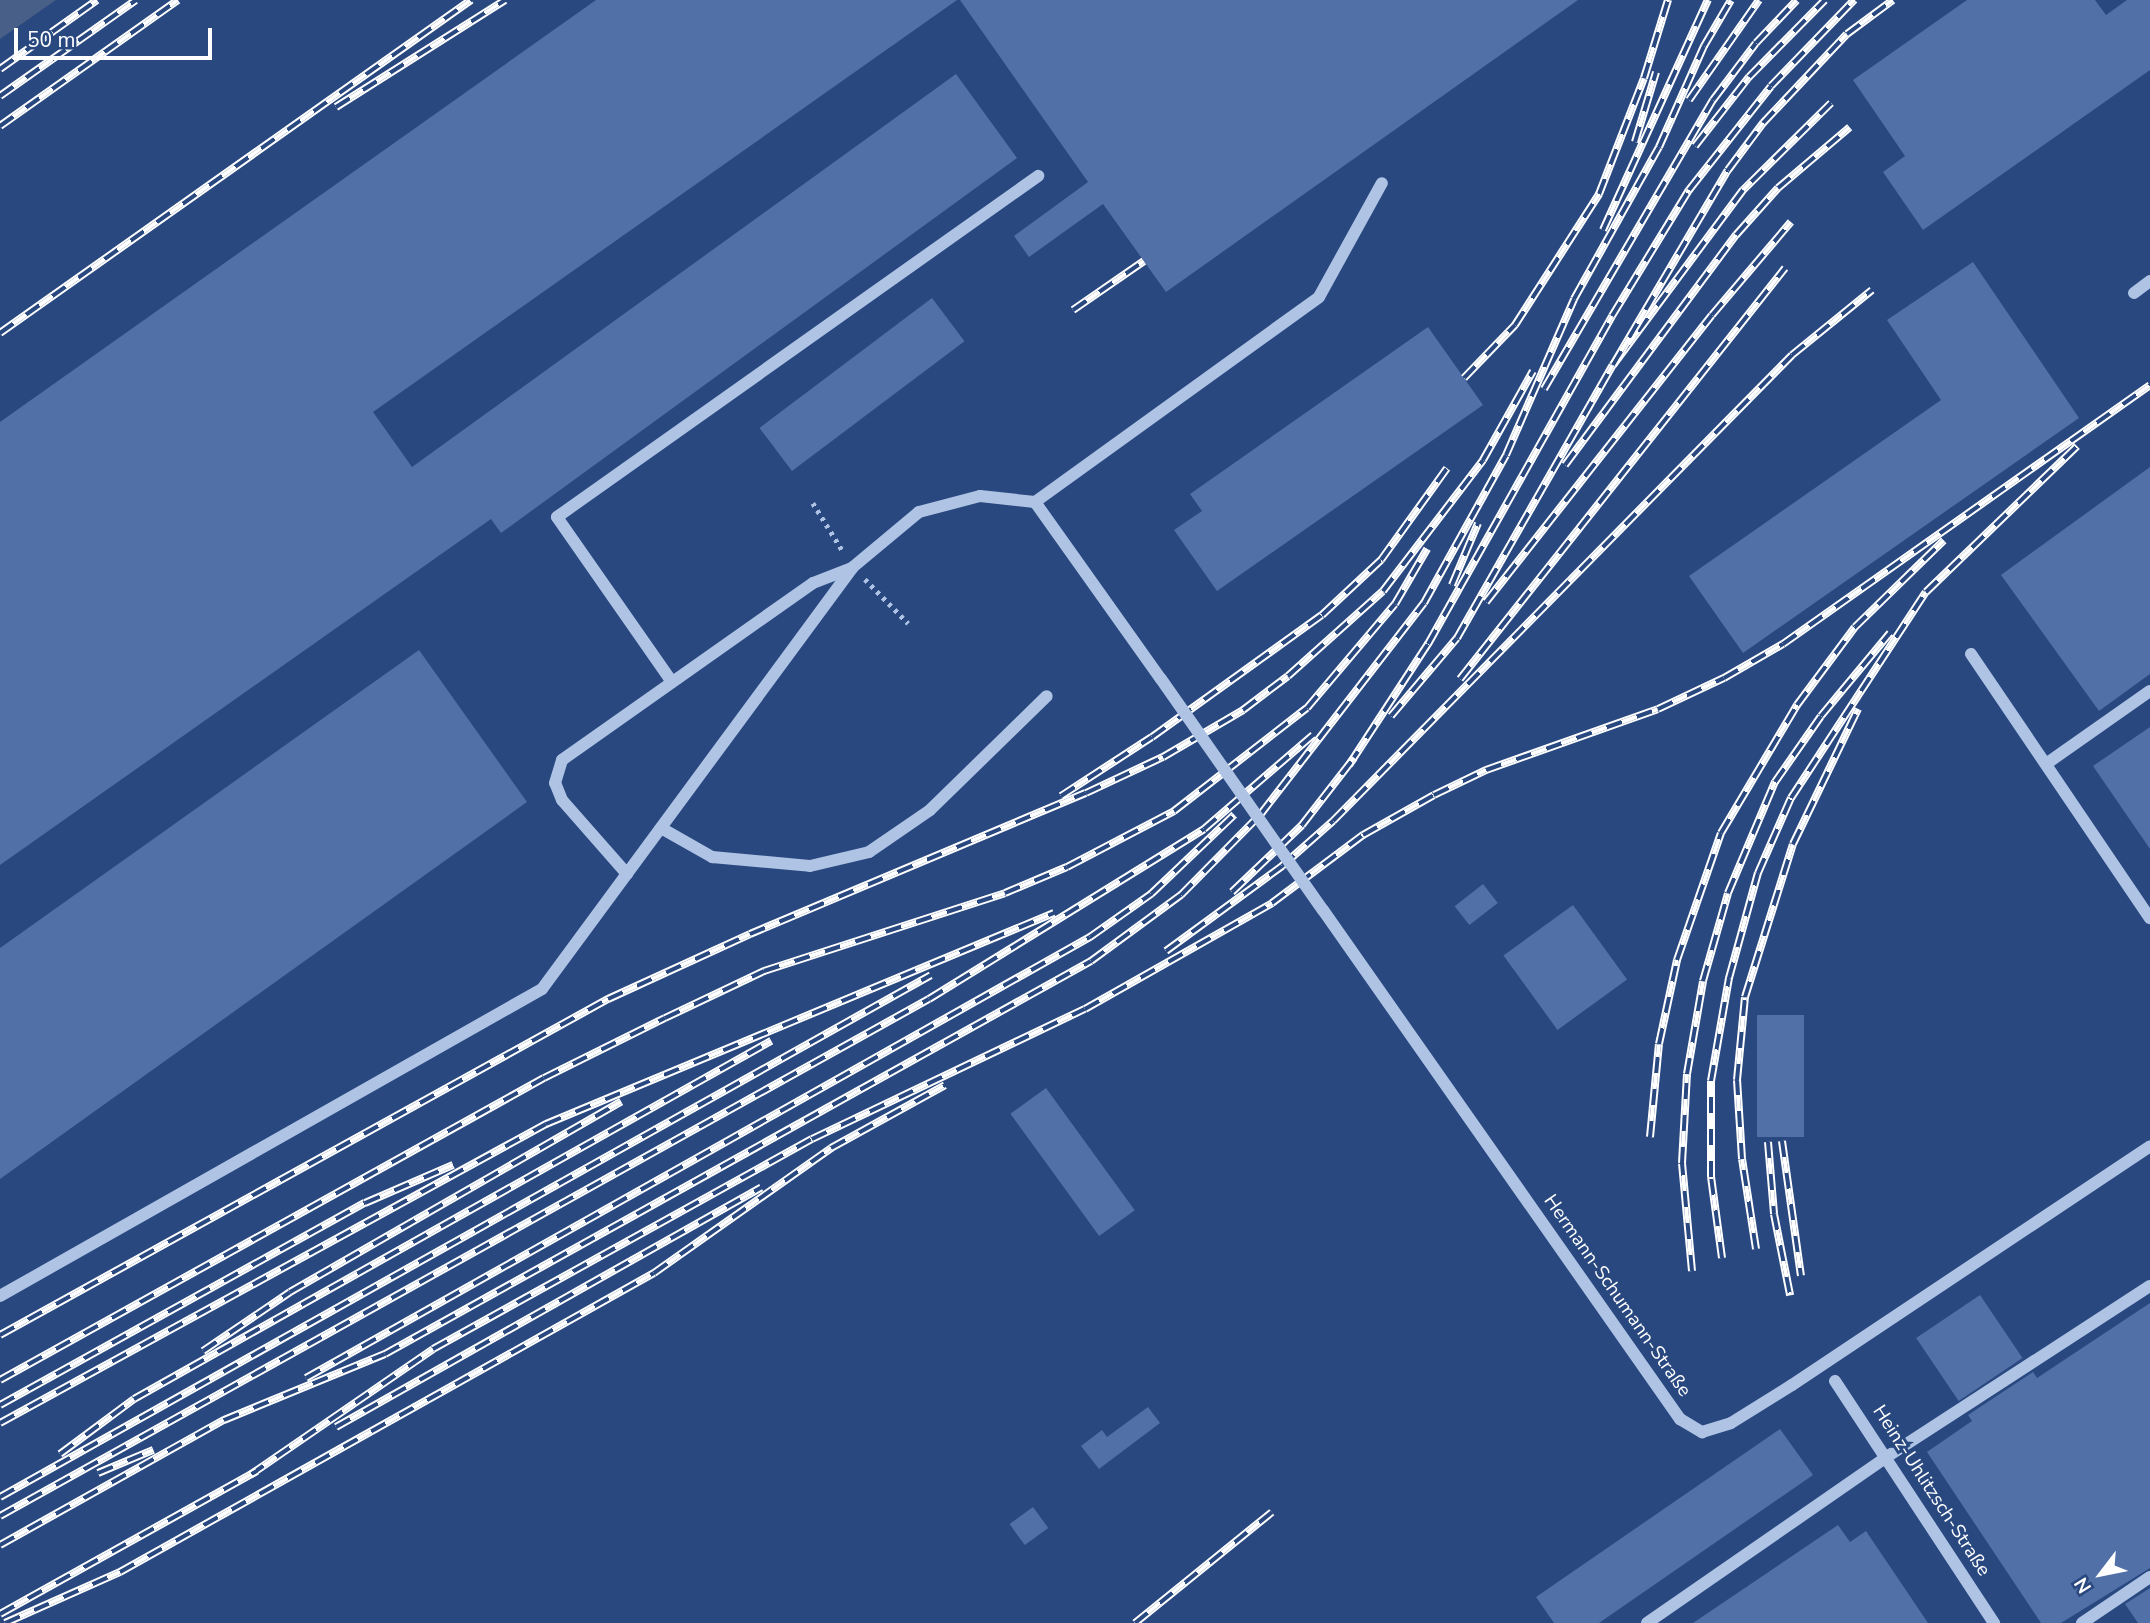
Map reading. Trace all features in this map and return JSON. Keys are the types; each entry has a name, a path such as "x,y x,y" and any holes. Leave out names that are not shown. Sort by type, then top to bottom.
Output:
{"street":[{"path":"672,682 557,517 1038,176"},
{"path":"0,1296 542,989 853,567 919,512 980,496 1035,502 1319,297 1382,183"},
{"path":"2134,293 2150,281"},
{"name":"Hermann-Schumann-Straße","path":"1035,502 1680,1419 1702,1432 1731,1423 1792,1385 2150,1146"},
{"path":"627,874 562,800 555,783 562,760 813,583 853,567"},
{"path":"1971,654 2150,918"},
{"path":"2046,764 2150,691"},
{"path":"661,828 712,857 810,866 869,852 930,810 1047,696"},
{"path":"1647,1623 1885,1458 2150,1286"},
{"name":"Heinz-Uhlitzsch-Straße","path":"1835,1381 1994,1623"},
{"path":"2082,1623 2150,1577"}],"water":[{"path":"0,0 56,0 0,39"}],"building":[{"path":"596,0 957,0 373,412 412,467 956,74 1017,158 501,533 491,519 0,865 0,422"},
{"path":"960,0 1578,0 1166,292 1103,204 1029,257 1014,236 1088,182"},
{"path":"1967,0 2095,0 2106,15 2127,0 2150,0 2150,70 1923,230 1883,172 1905,156 1853,80"},
{"path":"1973,262 2079,418 1743,653 1689,576 1941,400 1887,320"},
{"path":"932,298 964,341 792,471 759,428"},
{"path":"1428,327 1483,405 1217,591 1174,530 1202,511 1190,494"},
{"path":"2150,467 2150,674 2099,711 2001,575"},
{"path":"419,650 527,802 0,1179 0,948"},
{"path":"2150,727 2150,849 2093,766"},
{"path":"1483,884 1498,903 1469,925 1455,906"},
{"path":"1573,905 1627,979 1558,1030 1503,956"},
{"path":"1757,1015 1804,1015 1804,1137 1757,1137"},
{"path":"1046,1088 1135,1210 1099,1236 1010,1114"},
{"path":"1980,1295 2022,1358 1959,1401 1916,1338"},
{"path":"2150,1303 2150,1568 2061,1623 2041,1623 1927,1452 1972,1421 1968,1415 2033,1372 2037,1378"},
{"path":"1148,1407 1160,1423 1099,1469 1081,1446 1102,1430 1107,1437"},
{"path":"1780,1429 1813,1475 1599,1623 1554,1623 1536,1597"},
{"path":"1033,1507 1048,1528 1025,1545 1010,1524"},
{"path":"1838,1525 1850,1542 1866,1531 1928,1623 1693,1623"},
{"path":"2150,1588 2150,1623 2138,1623 2125,1604"}],"railway":[{"path":"0,69 97,0"},
{"path":"0,96 136,0"},
{"path":"0,126 178,0"},
{"path":"0,333 471,0"},
{"path":"336,107 505,0"},
{"path":"1464,378 1515,325 1599,194 1644,78 1668,0"},
{"path":"1603,230 1708,0"},
{"path":"0,1545 224,1420 385,1354 1091,961 1181,895 1260,815 1424,603 1506,455 1574,299 1659,147 1704,46 1731,0"},
{"path":"1689,100 1759,0"},
{"path":"1544,389 1713,100 1756,43 1797,0"},
{"path":"1695,146 1749,77 1825,0"},
{"path":"1349,765 1428,644 1612,316 1689,190 1771,86 1854,0"},
{"path":"1831,103 1743,190 1613,365 1728,170 1763,123 1847,34 1893,0"},
{"path":"1635,142 1656,72"},
{"path":"1565,465 1736,235 1778,188 1850,127"},
{"path":"1486,602 1712,315 1791,222"},
{"path":"1073,310 1144,261"},
{"path":"1460,679 1785,268"},
{"path":"1166,951 1282,866 1333,821 1792,355 1872,290"},
{"path":"1391,716 1457,638 1613,365"},
{"path":"0,1335 608,999 750,934 1086,793 1163,757 1243,710 1288,676 1383,591 1483,460 1533,371"},
{"path":"250,1475 433,1349 812,1139 1085,1009 1272,903 1363,835 1434,795 1486,770 1658,709 1724,678 1783,644 2150,385"},
{"path":"1722,1258 1711,1177 1711,1081 1729,978 1758,873 1791,798 1926,592 2077,446"},
{"path":"1061,796 1152,737 1322,615 1381,560 1447,468"},
{"path":"1452,585 1478,523"},
{"path":"1650,1137 1659,1044 1677,960 1721,833 1797,705 1855,627 1944,540"},
{"path":"0,1380 544,1078 665,1018 764,971 1005,893 1067,867 1174,811 1307,708 1395,604 1427,549"},
{"path":"1692,1271 1682,1163 1687,1074 1703,981 1728,893 1775,782 1821,716 1890,633"},
{"path":"1756,1249 1742,1159 1737,1080 1745,997 1793,844 1858,709"},
{"path":"0,1516 929,999 1204,829 1313,735"},
{"path":"1232,892 1302,825 1354,758"},
{"path":"306,1378 1090,937 1151,894 1234,815"},
{"path":"0,1423 546,1124 1054,913"},
{"path":"0,1497 931,975"},
{"path":"60,1454 134,1399 771,1041"},
{"path":"5,1623 120,1572 654,1273 831,1148 945,1085"},
{"path":"203,1351 290,1292 621,1102"},
{"path":"1782,1141 1801,1276"},
{"path":"1768,1142 1774,1214 1790,1295"},
{"path":"0,1405 365,1203 453,1165"},
{"path":"336,1427 761,1188"},
{"path":"98,1473 153,1450"},
{"path":"0,1614 257,1471"},
{"path":"1135,1623 1272,1512"}]}
